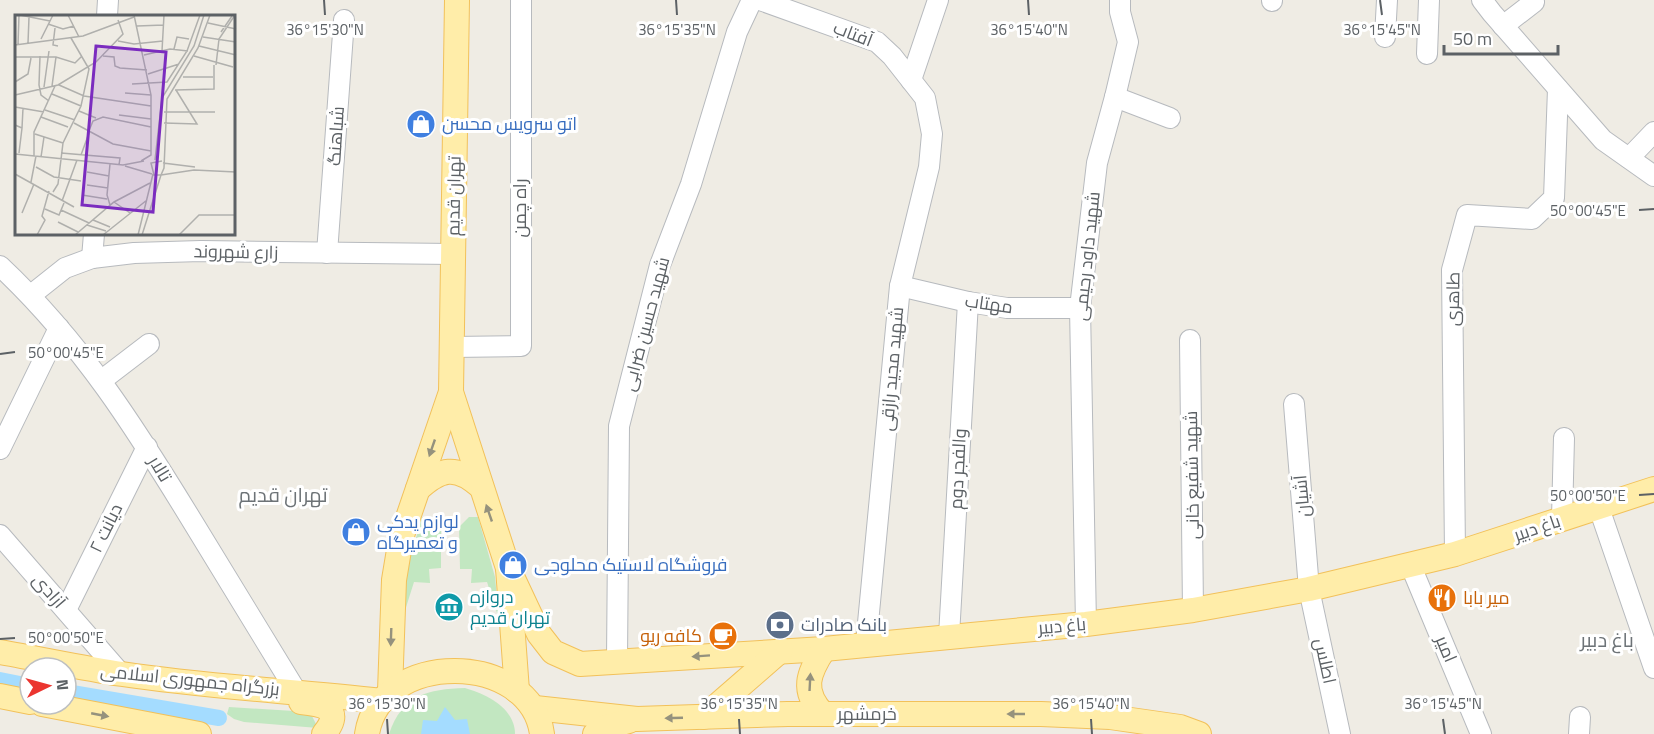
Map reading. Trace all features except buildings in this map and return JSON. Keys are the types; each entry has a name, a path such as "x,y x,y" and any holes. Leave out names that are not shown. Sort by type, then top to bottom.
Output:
{"main road":[{"name":"تهران قدیم","path":"451,392 457,0"},
{"path":"451,392 508,568 517,691"},
{"path":"386,696 394,580 401,538 451,392"},
{"path":"418,489 430,477 443,472 455,471 468,476 480,486"},
{"name":"باغ دبیر","path":"508,568 538,634 553,651 580,664 824,649 1086,624 1193,610 1309,589 1455,555 1654,489"},
{"path":"823,714 812,699 809,680 811,670 824,649"},
{"path":"704,717 780,650"},
{"name":"بزرگراه جمهوری اسلامی","path":"0,652 121,674 213,685 386,696"},
{"path":"367,734 374,712 386,696 425,675 449,670 473,672 496,679 517,691 535,708 541,723 542,734"},
{"path":"213,685 233,696 324,705 329,709 332,717 330,727 324,734"},
{"path":"0,696 18,700"},
{"name":"خرمشهر","path":"535,708 637,719 823,714 1041,714 1110,717 1180,727 1199,734"},
{"path":"78,711 199,734"},
{"path":"595,734 606,727 637,719"}],"street":[{"path":"107,15 108,0"},
{"name":"راه چمن","path":"452,347 521,346 521,0"},
{"path":"911,80 938,0"},
{"name":"شهید داود رحیمی","path":"1086,624 1080,308 1097,164 1128,42 1120,12 1120,0"},
{"path":"1385,37 1387,0"},
{"path":"1427,54 1428,0"},
{"path":"1482,0 1602,140 1654,176"},
{"name":"آفتاب","path":"747,2 877,42 892,56 925,98"},
{"name":"شهید حسین ضرابی","path":"617,662 619,426 660,265 691,184 747,2"},
{"path":"1503,26 1534,2"},
{"name":"شباهنگ","path":"327,253 344,20"},
{"name":"طاهری","path":"1455,555 1452,270 1467,215 1532,219 1554,198 1558,89"},
{"path":"1115,97 1170,118"},
{"name":"شهید مجید رازقی","path":"866,644 900,286 929,167 932,134 925,98"},
{"path":"1629,158 1654,132"},
{"path":"92,258 94,236"},
{"name":"زارع شهروند","path":"31,295 65,267 92,258 202,243 327,253 453,254"},
{"name":"تالار","path":"0,266 31,295 102,380 147,447 296,691"},
{"name":"مهتاب","path":"900,286 968,302 1007,308 1080,308"},
{"name":"والفجر دوم","path":"949,636 968,302"},
{"path":"0,448 59,328"},
{"name":"شهید شفیع خانی","path":"1190,340 1193,610"},
{"path":"102,380 149,344"},
{"name":"آشیان","path":"1294,404 1309,589"},
{"path":"1562,518 1564,438"},
{"name":"دیانت ۲","path":"66,610 147,447"},
{"path":"1599,508 1654,668"},
{"name":"آزادی","path":"0,535 121,674"},
{"name":"امیر","path":"1410,564 1482,734"},
{"name":"اطلس","path":"1309,589 1340,734"}],"green space":[{"path":"422,517 431,517 441,526 441,568 429,569 430,583 414,582 402,620 405,577"},
{"path":"469,517 478,517 495,577 499,619 487,582 471,583 472,569 460,569 459,527"},
{"path":"465,688 490,698 505,710 514,725 515,734 389,734 401,710 418,697 439,690"},
{"path":"229,707 310,712 318,728 244,722 227,714"}],"water":[{"path":"445,707 455,720 467,719 470,734 421,734 423,720 437,721"}],"waterway":[{"path":"0,680 18,684"},
{"path":"78,694 219,718"}],"place":[{"name":"اتو سرویس محسن","path":"421,124"},
{"name":"لوازم یدکی و تعمیرگاه","path":"356,532"},
{"name":"فروشگاه لاستیک محلوجی","path":"513,565"},
{"name":"میر بابا","path":"1442,598"},
{"name":"دروازه تهران قدیم","path":"449,607"},
{"name":"بانک صادرات","path":"780,625"},
{"name":"کافه ریو","path":"723,636"}],"district":[{"name":"تهران قدیم","path":"283,495"},
{"name":"باغ دبیر","path":"1607,640"}]}
